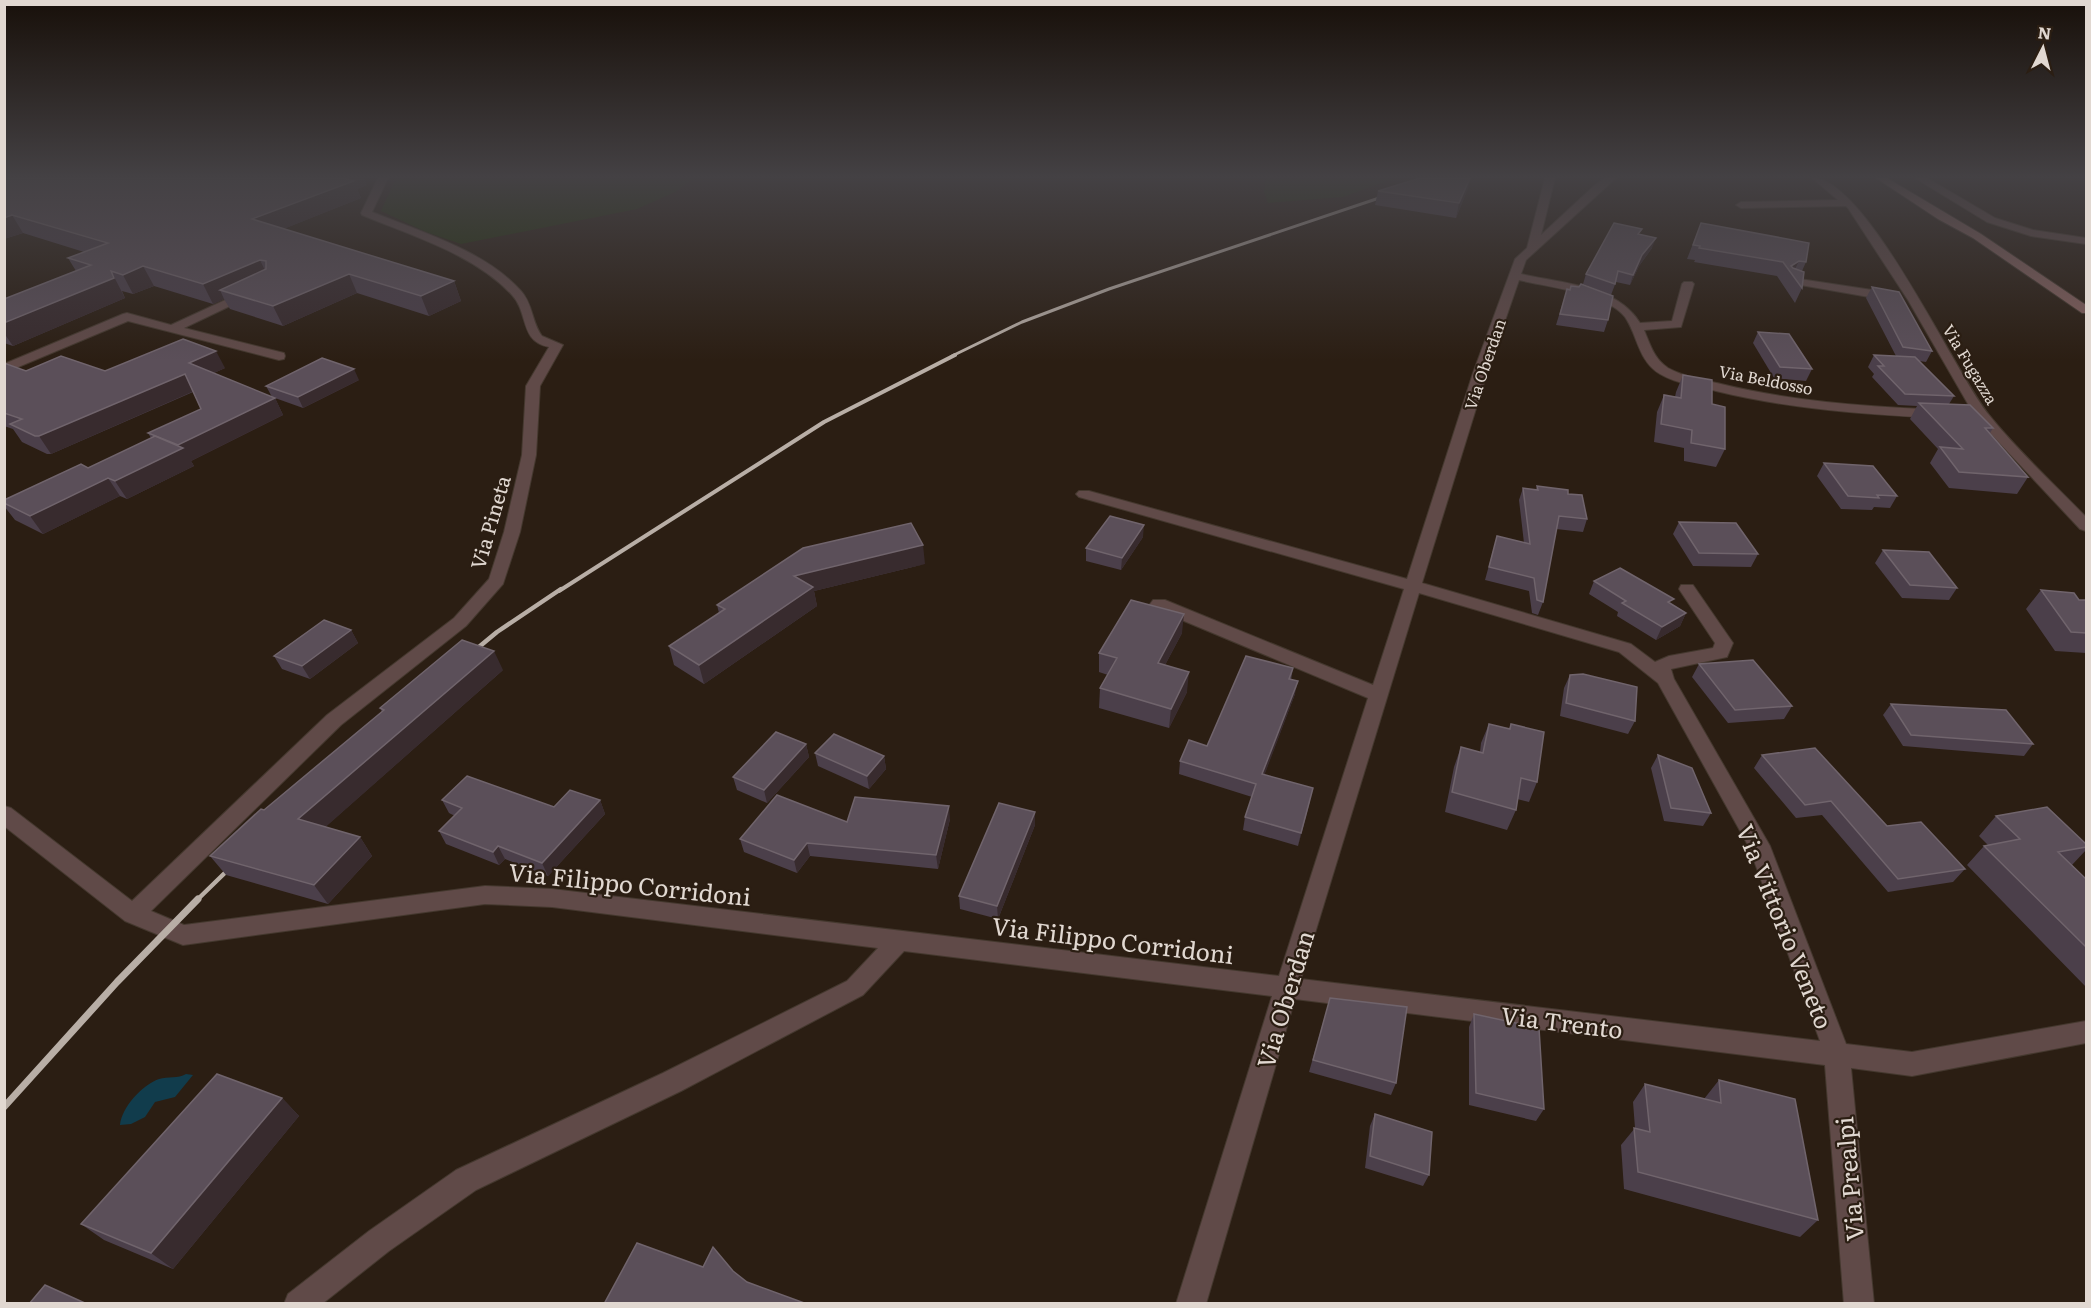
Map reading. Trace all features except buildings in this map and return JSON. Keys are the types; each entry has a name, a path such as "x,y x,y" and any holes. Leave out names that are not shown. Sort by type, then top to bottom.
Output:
{"main road":[{"path":"1981,239 2086,310"}],"street":[{"name":"Via Pineta","path":"133,914 334,720 460,622 497,580 512,531 529,455 532,386 557,345 544,344 537,340 518,294 472,260 429,239"},
{"path":"1532,248 1534,239"},
{"name":"Via Oberdan","path":"1191,1304 1287,987 1480,373 1521,259 1542,239"},
{"name":"Via Fugazza","path":"1874,239 1914,300 1982,416 2086,526"},
{"name":"Via Beldosso","path":"1515,276 1601,297 1623,307 1636,327 1651,363 1666,372 1714,387 1761,398 1851,410 1982,416"},
{"path":"1793,281 1914,300"},
{"path":"1636,327 1677,324 1688,284"},
{"path":"172,329 259,289"},
{"path":"4,369 127,317 279,356"},
{"path":"1084,494 1625,648 1665,678"},
{"path":"1665,678 1661,666 1669,662 1721,653 1724,643 1687,589"},
{"path":"1159,604 1378,695"},
{"name":"Via Vittorio Veneto","path":"1665,678 1760,846 1837,1054 1911,1064 2086,1032"},
{"name":"Via Filippo Corridoni","path":"4,814 133,914 183,935 485,895 552,898 1287,987"},
{"path":"298,1304 379,1241 466,1180 672,1082 855,988 900,940"},
{"name":"Via Trento","path":"1287,987 1837,1054"},
{"name":"Via Prealpi","path":"1837,1054 1859,1304"}],"green space":[{"path":"447,239 486,239 461,244"}],"water":[{"path":"186,1074 193,1075 175,1097 155,1102 145,1117 131,1124 120,1125 129,1104 146,1086 159,1079"}],"railway":[{"path":"952,356 1022,322 1109,289 1257,239"},
{"path":"559,591 824,422 955,355"},
{"path":"468,656 497,632 561,589"},
{"path":"197,900 235,863"},
{"path":"4,1107 117,982 197,900"}]}
